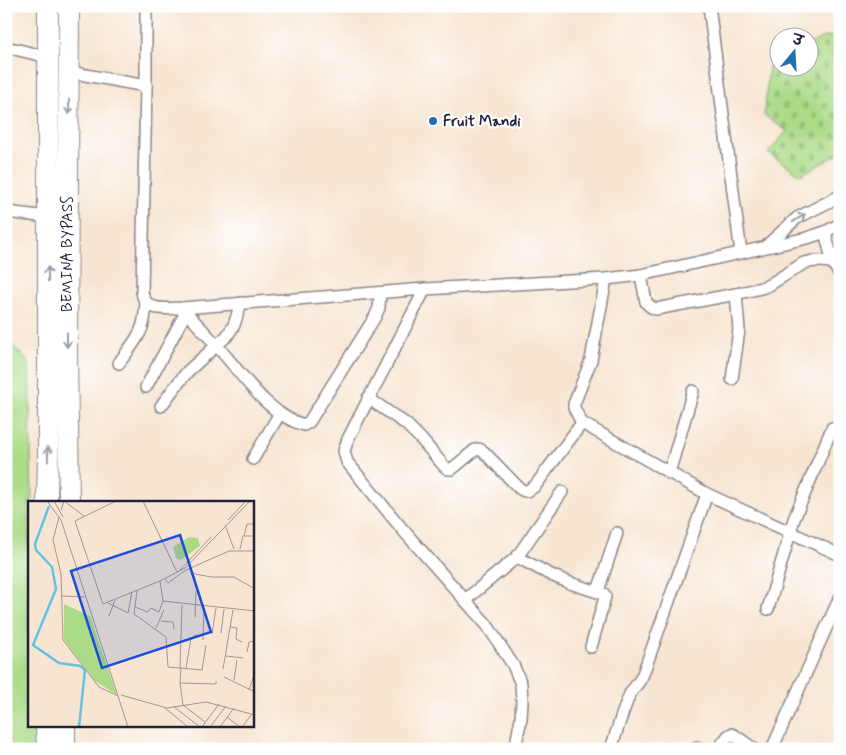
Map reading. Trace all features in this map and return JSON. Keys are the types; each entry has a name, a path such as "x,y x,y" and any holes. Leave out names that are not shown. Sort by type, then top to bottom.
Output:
{"highway":[{"name":"BEMINA BYPASS","path":"47,501 48,6"},
{"name":"BEMINA BYPASS","path":"69,6 67,340 69,501"},
{"path":"46,728 47,749"},
{"path":"65,728 66,749"}],"street":[{"path":"146,6 142,292 146,303 153,307 184,310 242,303 425,289 606,279 641,275 807,238 825,232 840,224"},
{"path":"710,6 741,252"},
{"path":"6,47 48,57"},
{"path":"69,72 146,86"},
{"path":"764,248 797,218 840,196"},
{"path":"6,212 48,217"},
{"path":"825,232 840,275"},
{"path":"641,275 646,302 651,308 667,307 761,288 804,263 818,260 836,263"},
{"path":"606,279 591,360 574,404 574,408 582,423 706,494 840,555"},
{"path":"425,289 348,438 344,451 346,462 487,625 513,665 521,684 522,701 515,749"},
{"path":"184,310 246,380 280,413 304,425 309,422 375,317 379,308 380,293"},
{"path":"732,379 739,330 736,294"},
{"path":"119,363 141,330 146,303"},
{"path":"161,406 188,371 227,336 234,325 242,303"},
{"path":"146,387 184,310"},
{"path":"669,473 693,391"},
{"path":"368,398 406,424 448,469 452,469 475,450 480,449 524,492 529,491 535,486 582,423"},
{"path":"253,458 280,413"},
{"path":"768,609 794,519 832,428"},
{"path":"465,600 516,557 562,492"},
{"path":"611,749 630,695 643,674 706,494"},
{"path":"598,591 617,533"},
{"path":"516,557 557,578 604,594 605,597 591,647"},
{"path":"772,749 840,597"},
{"path":"718,749 730,734 754,749"},
{"path":"693,749 697,747 703,749"}],"green space":[{"path":"840,35 840,153 801,175 768,153 787,131 764,115 768,76 768,78 818,78 818,40"},
{"path":"6,338 29,363 32,501 28,501 28,728 36,728 37,749 6,749"}],"place":[{"name":"Fruit Mandi","path":"433,121"}]}
